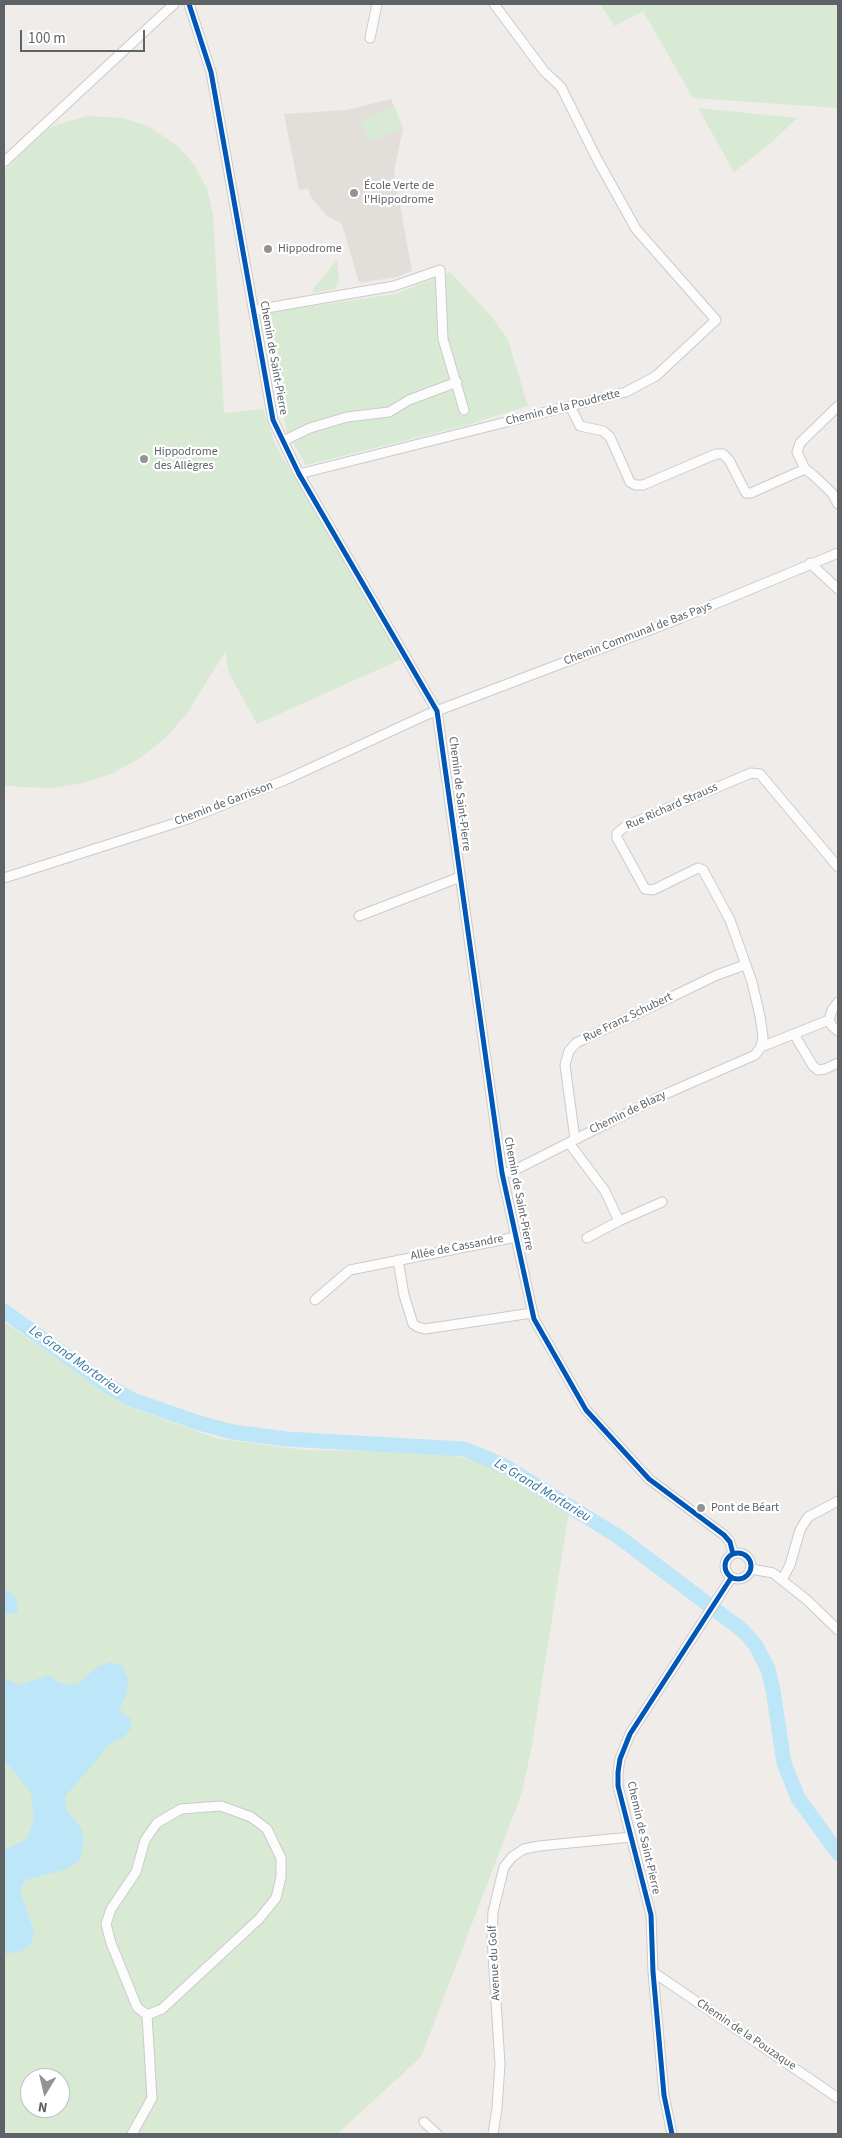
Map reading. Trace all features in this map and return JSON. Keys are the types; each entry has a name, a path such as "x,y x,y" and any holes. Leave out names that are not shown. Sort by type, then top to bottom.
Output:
{"street":[{"path":"4,162 174,4"},
{"name":"Chemin de Saint-Pierre","path":"189,4 211,72 274,420 300,474 437,711 502,1173 534,1319 586,1410 649,1479 724,1536 730,1542 733,1554"},
{"path":"370,38 377,4"},
{"name":"Chemin de la Poudrette","path":"300,474 626,392 656,376 716,320 636,229 597,159 561,87 544,71 494,4"},
{"path":"255,310 394,286 440,270 443,339 464,410"},
{"path":"283,442 310,428 347,416 389,412 409,400 457,382"},
{"path":"570,406 580,426 603,431 610,437 630,482 635,486 643,485 716,454 723,454 729,460 746,493 751,493 805,469"},
{"path":"838,406 800,443 797,452 805,469 835,490 838,504"},
{"name":"Chemin Communal de Bas Pays","path":"437,711 681,618 838,553"},
{"path":"810,564 838,588"},
{"name":"Chemin de Garrisson","path":"4,878 188,819 286,780 437,711"},
{"name":"Rue Richard Strauss","path":"745,964 730,920 703,870 698,868 653,890 645,889 616,838 617,833 626,826 751,773 760,774 838,867"},
{"path":"359,916 460,877"},
{"path":"745,964 760,1016 763,1037 758,1051"},
{"name":"Rue Franz Schubert","path":"572,1141 565,1065 569,1051 576,1043 717,975 745,964"},
{"path":"838,1002 828,1020 838,1030"},
{"name":"Chemin de Blazy","path":"502,1173 511,1172 661,1096 828,1020"},
{"path":"794,1034 813,1066 818,1070 838,1063"},
{"path":"572,1141 605,1192 619,1221"},
{"path":"587,1238 662,1202"},
{"name":"Allée de Cassandre","path":"314,1300 350,1270 516,1237"},
{"name":"Allée de Cassandre","path":"398,1260 404,1296 413,1324 418,1327 425,1329 532,1313"},
{"path":"782,1580 790,1564 800,1530 808,1517 838,1501"},
{"path":"741,1553 748,1557 751,1568 744,1578 731,1578 725,1567 727,1559 733,1554 741,1553"},
{"path":"751,1568 766,1570 782,1580 838,1630"},
{"name":"Chemin de Saint-Pierre","path":"672,2134 664,2095 653,1972 651,1916 618,1786 620,1759 630,1734 731,1578"},
{"path":"132,2134 152,2098 147,2015 137,2007 111,1943 106,1924 111,1909 136,1872 145,1840 157,1823 181,1809 221,1806 250,1816 267,1829 281,1858 281,1876 276,1898 259,1919 162,2009 147,2015"},
{"name":"Avenue du Golf","path":"492,2134 500,2064 492,1938 493,1912 504,1867 512,1857 524,1849 631,1837"},
{"name":"Chemin de la Pouzaque","path":"653,1972 838,2098"},
{"path":"424,2122 437,2134"}],"shaded area":[{"name":"École Verte de l'Hippodrome","path":"391,99 403,128 394,172 412,271 397,277 359,283 342,224 326,215 310,196 308,188 299,190 284,114 347,110"}],"green space":[{"path":"600,4 838,4 838,108 693,98 643,11 615,26"},
{"path":"394,106 403,128 369,142 361,120"},
{"path":"698,108 797,118 773,141 734,172"},
{"name":"Hippodrome des Allègres","path":"87,116 123,118 148,126 179,147 195,166 207,189 213,214 224,413 263,409 275,444 404,658 257,724 229,673 225,652 186,715 164,739 140,758 113,773 84,783 53,788 21,787 4,785 4,171 40,135 53,126"},
{"path":"337,260 339,282 334,289 313,293 313,289"},
{"path":"450,272 492,317 508,340 528,406 467,425 306,465 287,432 267,319 271,312 395,294"},
{"path":"4,1322 129,1407 219,1439 305,1450 431,1452 488,1463 569,1511 532,1745 522,1793 421,2057 337,2134 4,2134"}],"water":[{"path":"4,1589 16,1597 18,1613 4,1614"},
{"path":"111,1662 123,1666 128,1679 127,1692 119,1711 130,1718 132,1727 125,1736 109,1745 65,1797 66,1809 83,1831 83,1847 79,1861 67,1869 25,1880 20,1891 34,1932 31,1944 22,1951 4,1954 4,1850 27,1839 34,1818 31,1793 4,1759 4,1678 19,1685 49,1675 58,1682 70,1685 79,1683 97,1667"}],"waterway":[{"name":"Le Grand Mortarieu","path":"4,1311 108,1386 133,1400 199,1423 233,1432 286,1439 464,1449 503,1465 619,1537 742,1630 755,1644 768,1669 784,1763 798,1798 838,1853"}],"cycle path":[{"path":"189,4 211,72 273,420 299,474 437,711 502,1173 534,1319 586,1410 649,1479 724,1535 730,1542 733,1554"},
{"path":"738,1553 747,1557 751,1566 747,1575 738,1579 729,1575 725,1566 729,1557 738,1553"},
{"path":"672,2134 664,2095 653,1972 651,1915 618,1786 618,1772 620,1759 630,1734 731,1578"}],"place":[{"name":"École Verte de l'Hippodrome","path":"354,193"},
{"name":"Hippodrome","path":"268,249"},
{"name":"Hippodrome des Allègres","path":"144,459"},
{"name":"Pont de Béart","path":"701,1508"}]}
